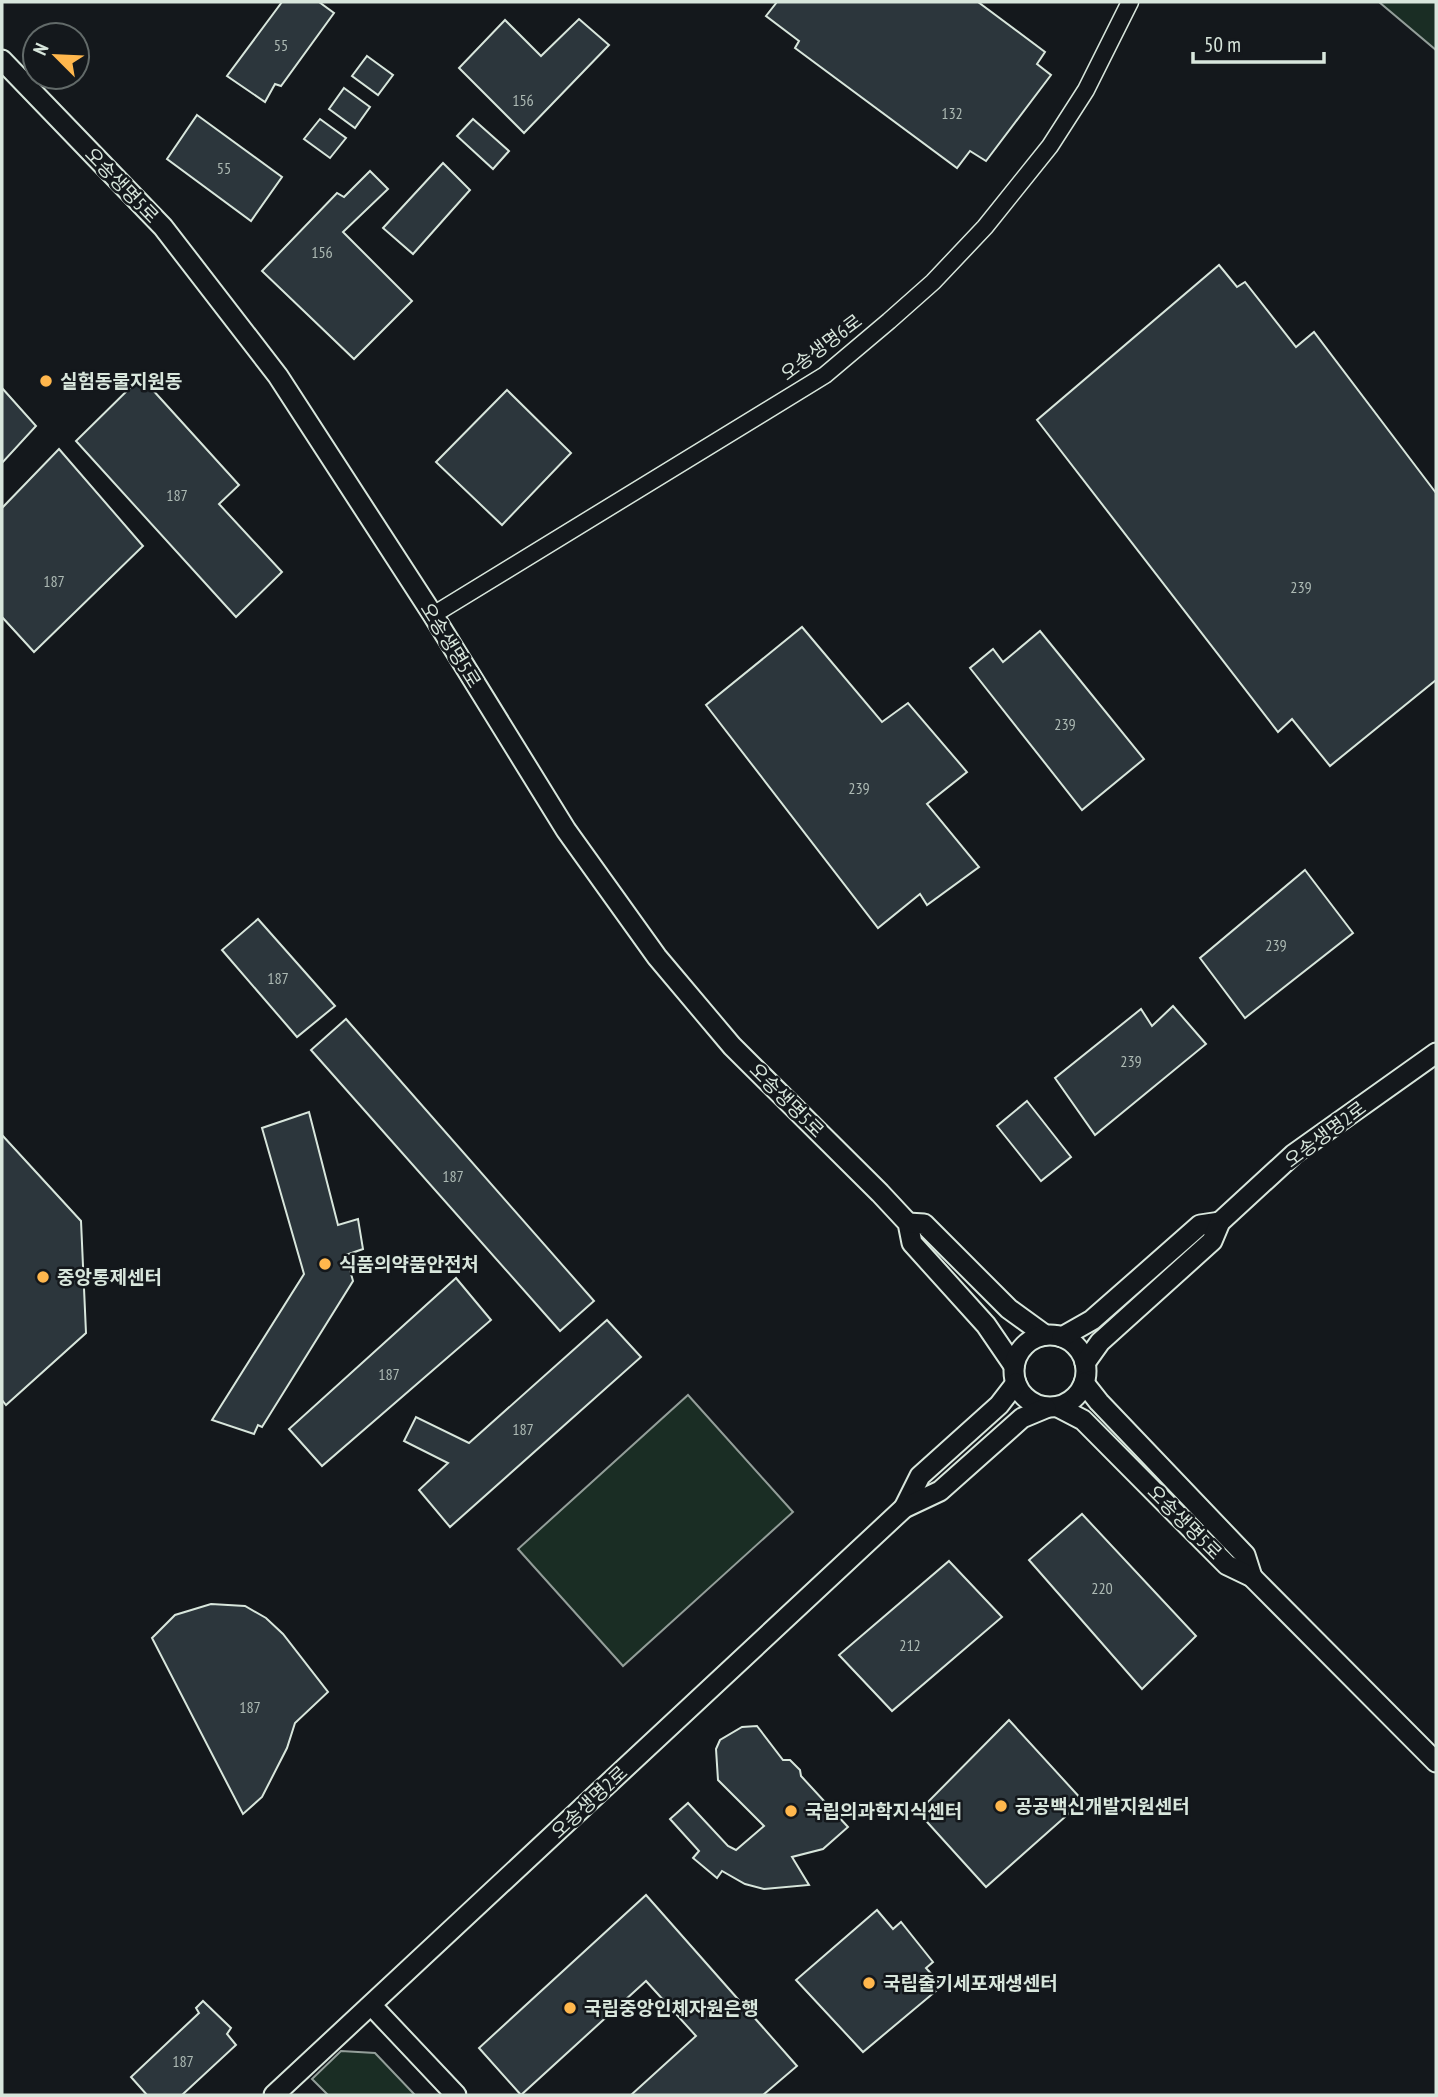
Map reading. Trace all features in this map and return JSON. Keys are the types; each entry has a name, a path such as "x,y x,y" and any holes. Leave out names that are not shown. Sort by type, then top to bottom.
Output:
{"street":[{"name":"오송생명6로","path":"433,615 825,375 889,321 933,282 985,227 1050,146 1086,90 1130,2"},
{"name":"오송생명5로","path":"2,60 163,227 278,376 433,615 566,830 657,957 732,1046 908,1223 912,1243 986,1325 1015,1374"},
{"name":"오송생명2로","path":"1085,1373 1100,1342 1212,1241 1220,1222 1294,1154 1436,1053"},
{"name":"오송생명2로","path":"1053,1336 1092,1320 1200,1225 1220,1222"},
{"name":"오송생명5로","path":"908,1223 924,1224 1009,1309 1053,1336"},
{"path":"1053,1336 1078,1348 1085,1373 1079,1394 1069,1402 1052,1407 1034,1404 1025,1398 1015,1374 1017,1355 1024,1345 1034,1338 1053,1336"},
{"name":"오송생명5로","path":"1085,1373 1098,1402 1245,1555 1252,1577"},
{"name":"오송생명2로","path":"904,1508 920,1476 999,1405 1015,1374"},
{"name":"오송생명5로","path":"1052,1407 1083,1420 1227,1565 1252,1577 1436,1762"},
{"name":"오송생명2로","path":"274,2095 904,1508 940,1491 1022,1418 1052,1407"},
{"path":"372,2006 456,2095"}],"green space":[{"path":"1379,2 1436,2 1436,50"},
{"path":"688,1395 793,1512 623,1666 518,1549"},
{"path":"341,2051 375,2053 415,2095 328,2095 312,2079"}],"building":[{"path":"282,2 319,2 334,13 281,86 275,84 265,102 227,76"},
{"path":"777,2 978,2 1045,52 1037,64 1051,75 986,161 970,151 957,168 795,48 799,41 766,16"},
{"path":"579,19 609,45 524,133 459,68 505,20 541,56"},
{"path":"367,56 393,75 378,95 352,76"},
{"path":"344,88 370,107 355,128 329,109"},
{"path":"197,115 282,177 251,221 167,159"},
{"path":"320,119 346,138 330,158 304,139"},
{"path":"473,119 509,151 493,169 457,136"},
{"path":"443,163 470,190 413,254 383,228"},
{"path":"370,171 388,189 343,232 412,301 354,359 262,271 337,193 344,197"},
{"path":"1219,265 1237,287 1245,282 1296,347 1314,332 1436,493 1436,680 1330,766 1292,719 1278,732 1037,420"},
{"path":"141,377 239,485 219,504 282,572 236,617 76,441"},
{"path":"2,388 36,426 2,463"},
{"path":"507,390 571,453 502,525 436,462"},
{"path":"59,449 143,546 34,652 2,617 2,508"},
{"path":"802,627 882,722 908,703 967,772 927,804 979,867 927,905 920,894 878,928 706,705"},
{"path":"1040,631 1144,759 1082,810 970,668 993,649 1003,662"},
{"path":"1305,870 1353,933 1245,1018 1200,958"},
{"path":"258,919 335,1006 297,1037 222,950"},
{"path":"1173,1006 1206,1044 1095,1135 1055,1078 1141,1009 1152,1026"},
{"path":"346,1019 594,1301 560,1331 311,1050"},
{"path":"1027,1101 1071,1157 1041,1181 997,1126"},
{"name":"식품의약품안전처","path":"309,1112 338,1225 358,1219 363,1249 346,1255 353,1281 262,1427 258,1425 254,1434 212,1420 304,1274 262,1128"},
{"name":"중앙통제센터","path":"2,1135 81,1221 86,1333 6,1405 2,1400"},
{"path":"456,1278 491,1320 322,1466 289,1429"},
{"path":"607,1320 641,1357 450,1527 419,1490 448,1463 404,1441 416,1417 469,1443"},
{"path":"1082,1514 1196,1636 1142,1689 1029,1560"},
{"path":"949,1561 1002,1617 892,1711 839,1655"},
{"path":"211,1604 245,1606 266,1618 283,1634 328,1692 295,1723 287,1748 262,1797 243,1814 152,1638 175,1615"},
{"name":"공공백신개발지원센터","path":"1009,1720 1083,1801 986,1887 918,1812"},
{"name":"국립의과학지식센터","path":"757,1726 783,1760 790,1760 800,1770 801,1776 848,1827 823,1849 792,1857 809,1885 764,1889 745,1884 722,1871 717,1878 693,1858 699,1851 670,1819 688,1803 728,1846 736,1850 764,1826 718,1780 716,1749 720,1740 742,1727"},
{"name":"국립중앙인체자원은행","path":"646,1895 797,2066 763,2095 631,2095 696,2036 646,1981 521,2095 479,2048"},
{"name":"국립줄기세포재생센터","path":"877,1910 893,1929 901,1922 933,1962 926,1968 942,1986 863,2052 796,1980"},
{"path":"203,2001 231,2028 227,2034 236,2045 182,2095 147,2095 131,2077 199,2013 196,2008"}],"place":[{"name":"실험동물지원동","path":"46,381"},
{"name":"식품의약품안전처","path":"325,1264"},
{"name":"중앙통제센터","path":"43,1277"},
{"name":"공공백신개발지원센터","path":"1001,1806"},
{"name":"국립의과학지식센터","path":"791,1811"},
{"name":"국립줄기세포재생센터","path":"869,1983"},
{"name":"국립중앙인체자원은행","path":"570,2008"}]}
